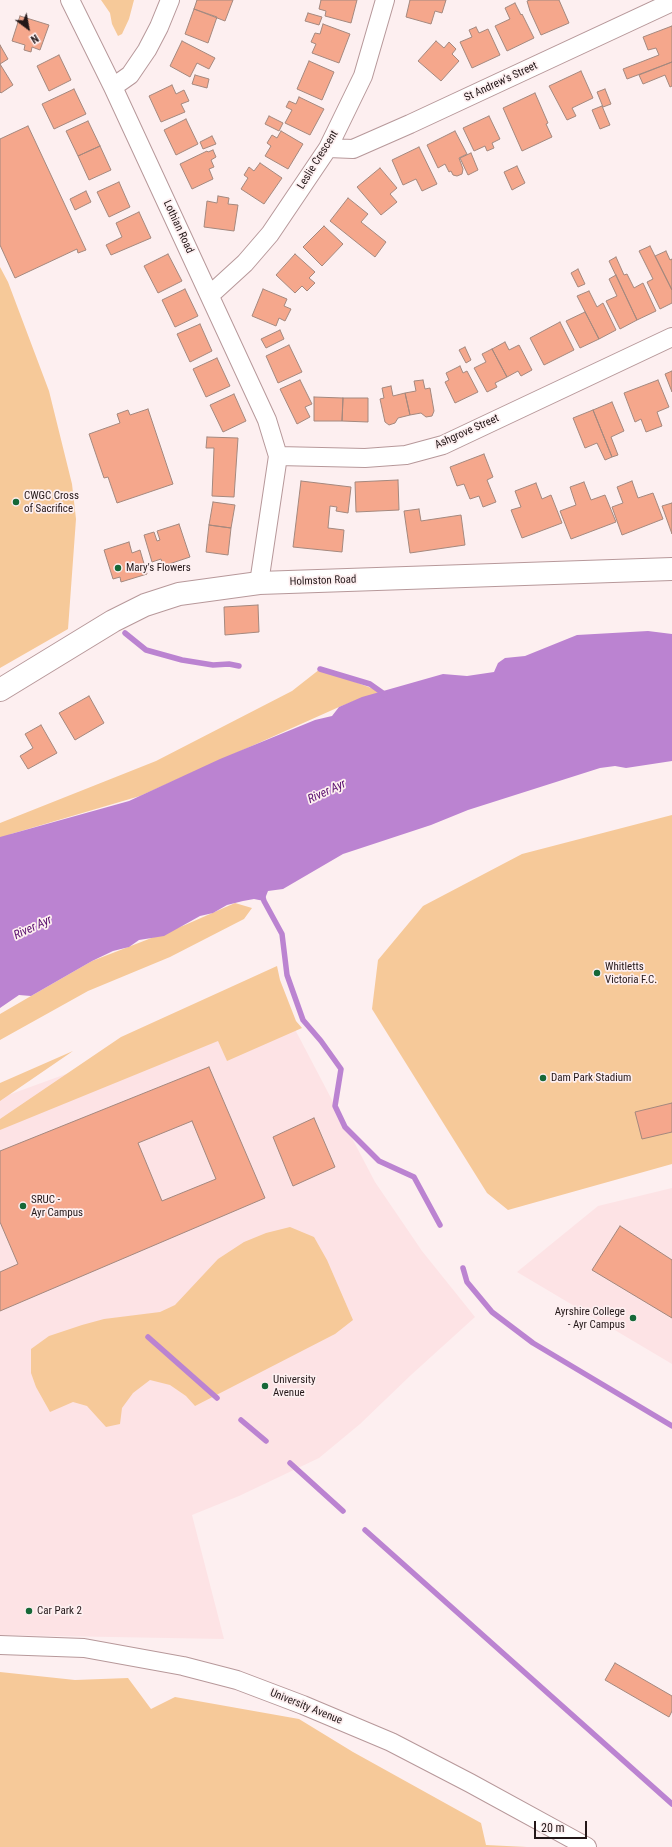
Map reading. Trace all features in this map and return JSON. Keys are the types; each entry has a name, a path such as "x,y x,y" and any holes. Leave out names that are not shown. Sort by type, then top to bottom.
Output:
{"main road":[{"name":"Holmston Road","path":"0,690 113,621 145,605 179,594 259,583 672,569"}],"street":[{"name":"Lothian Road","path":"70,0 113,87 210,295 267,420 278,456"},
{"path":"113,87 130,74 147,50 159,27 170,0"},
{"name":"Leslie Crescent","path":"210,295 244,263 270,234 328,148 363,76 385,0"},
{"name":"St Andrew's Street","path":"328,148 353,149 672,2"},
{"name":"Ashgrove Street","path":"278,456 365,458 406,455 444,445 672,337"},
{"path":"259,583 278,456"},
{"name":"University Avenue","path":"0,1645 84,1648 183,1666 237,1680 303,1705 391,1742 587,1847"}],"shaded area":[{"path":"101,0 134,0 129,19 122,34 118,36 112,24 110,13"},
{"path":"0,267 8,282 49,391 72,484 76,519 68,629 0,668"},
{"path":"320,669 382,692 339,707 140,796 11,834 0,841 0,823 156,761 292,691"},
{"name":"Dam Park Stadium","path":"672,815 672,1164 508,1210 487,1193 372,1009 378,960 423,906 522,854"},
{"path":"235,903 252,908 244,919 170,957 88,991 0,1040 0,1014 92,961 185,925"},
{"path":"277,966 280,980 296,1021 302,1028 227,1061 218,1041 0,1130 0,1119 121,1037"},
{"path":"278,997 375,1182 422,1251 475,1317 360,1424 319,1458 239,1496 192,1515 224,1639 0,1635 0,1098"},
{"path":"73,1051 0,1101 0,1083"},
{"name":"Ayrshire College - Ayr Campus","path":"672,1188 672,1364 517,1272 598,1206"},
{"path":"290,1227 314,1237 327,1260 353,1320 335,1334 195,1406 186,1396 170,1385 150,1380 133,1393 122,1408 120,1424 106,1427 87,1406 73,1402 50,1412 36,1387 31,1373 31,1349 49,1336 82,1325 104,1319 160,1312 175,1305 218,1259 244,1242 266,1233"},
{"path":"0,1672 75,1680 128,1678 151,1709 175,1697 299,1719 353,1752 481,1823 486,1845 527,1847 0,1847"}],"water":[{"name":"River Ayr","path":"648,631 672,634 672,761 626,768 615,766 600,768 468,810 431,825 343,854 283,889 268,891 264,901 254,899 227,905 213,913 200,916 164,936 139,940 129,947 113,951 92,961 31,996 19,995 0,1008 0,837 129,801 220,759 315,720 332,716 339,707 362,697 443,674 467,676 494,672 498,663 505,658 525,656 577,635"}],"building":[{"path":"197,0 233,0 225,21 194,9"},
{"path":"321,0 357,0 351,23 325,16 326,11 319,9"},
{"path":"410,0 446,0 442,13 435,11 431,24 406,17"},
{"path":"559,0 569,23 541,35 530,11 527,1"},
{"path":"515,3 534,38 507,51 495,26 510,19 505,8"},
{"path":"194,9 217,17 208,43 185,34"},
{"path":"308,13 322,17 319,25 305,21"},
{"path":"20,16 49,25 40,50 32,47 31,52 24,50 25,45 12,41"},
{"path":"323,24 350,34 339,63 312,53 316,44 311,42 315,33 320,34"},
{"path":"672,26 672,62 627,79 623,69 659,55 656,48 648,50 643,37"},
{"path":"476,27 479,33 488,29 500,55 472,68 460,42 472,37 469,30"},
{"path":"182,41 215,58 209,69 197,63 190,77 170,66"},
{"path":"436,41 444,48 449,42 456,49 452,54 459,61 441,81 418,61"},
{"path":"0,45 8,59 0,64"},
{"path":"59,55 71,80 49,91 37,66"},
{"path":"309,61 334,72 322,100 297,89"},
{"path":"672,62 672,86 670,87 665,75 643,84 639,75"},
{"path":"0,64 13,85 1,93 0,92"},
{"path":"581,71 593,98 572,108 576,116 567,120 549,86"},
{"path":"195,75 209,79 207,88 192,84"},
{"path":"172,85 176,94 184,90 189,101 181,104 185,112 161,122 149,96"},
{"path":"74,89 86,114 54,129 42,104"},
{"path":"605,89 611,104 603,107 597,92"},
{"path":"535,93 548,123 546,124 552,137 522,151 503,108"},
{"path":"299,97 324,109 310,135 285,123 292,110 286,107 289,101 296,104"},
{"path":"602,106 610,125 600,129 592,110"},
{"path":"269,116 283,123 279,131 265,124"},
{"path":"489,116 500,139 492,143 494,148 487,151 485,146 474,151 463,128"},
{"path":"186,119 198,144 176,155 164,130"},
{"path":"88,121 100,146 78,156 66,131"},
{"path":"28,126 86,250 78,253 77,249 15,278 0,245 0,139"},
{"path":"281,131 303,144 288,169 265,156 271,146 267,143 272,135 277,138"},
{"path":"455,131 467,154 459,158 463,169 462,174 457,176 453,175 451,171 449,172 445,164 438,168 427,145"},
{"path":"212,136 216,144 203,149 200,142"},
{"path":"100,146 111,170 89,180 78,156"},
{"path":"419,147 437,184 422,191 416,179 403,185 392,160"},
{"path":"213,150 216,157 211,160 214,167 209,169 213,179 192,189 180,164 207,151"},
{"path":"471,153 478,170 468,175 460,158"},
{"path":"260,163 282,178 264,204 241,189 248,178 244,175 249,167 254,171"},
{"path":"517,166 525,183 512,190 504,172"},
{"path":"380,168 397,188 390,194 397,202 381,215 357,187"},
{"path":"119,182 130,207 109,217 97,192"},
{"path":"86,191 91,202 75,210 70,199"},
{"path":"218,196 229,198 228,204 238,205 234,231 204,227 207,201 217,203"},
{"path":"348,198 368,214 361,222 386,242 375,257 330,221"},
{"path":"139,212 151,238 111,255 106,245 122,237 116,223"},
{"path":"324,226 343,244 322,266 303,247"},
{"path":"650,246 672,290 672,303 660,309 647,282 653,279 639,251"},
{"path":"666,251 670,260 672,259 672,290 655,256"},
{"path":"168,254 182,281 158,293 144,266"},
{"path":"295,254 315,272 309,278 315,283 307,291 302,286 295,293 276,275"},
{"path":"616,257 624,275 627,274 634,288 643,283 656,311 637,320 609,261"},
{"path":"578,269 585,284 578,287 571,273"},
{"path":"616,275 637,320 620,329 606,301 617,296 609,279"},
{"path":"185,289 198,316 175,327 162,300"},
{"path":"263,289 287,299 284,306 291,309 285,321 279,318 276,326 252,316"},
{"path":"589,291 597,307 603,303 616,330 599,339 577,296"},
{"path":"585,312 599,339 580,348 566,321"},
{"path":"560,322 574,350 544,365 530,338"},
{"path":"200,324 212,351 190,362 177,334"},
{"path":"280,330 284,339 266,348 261,339"},
{"path":"505,342 509,350 519,345 532,370 521,376 518,371 507,377 492,349"},
{"path":"289,345 302,372 278,383 266,356"},
{"path":"465,347 471,360 466,363 459,350"},
{"path":"492,349 507,377 495,383 497,387 487,392 474,368 486,362 482,354"},
{"path":"217,358 230,386 206,397 193,369"},
{"path":"460,366 463,373 467,371 478,392 455,403 445,382 449,380 446,373"},
{"path":"672,371 672,392 665,374"},
{"path":"300,380 312,404 305,407 310,417 297,424 280,389"},
{"path":"423,380 425,389 430,388 434,411 432,416 426,417 421,413 410,415 405,393 416,391 414,381"},
{"path":"658,380 669,407 657,412 662,426 646,432 641,419 635,422 624,393"},
{"path":"391,386 393,396 405,393 410,415 398,418 395,423 389,425 385,422 380,399 384,398 382,388"},
{"path":"234,394 246,421 223,432 210,405"},
{"path":"314,397 343,398 342,421 314,421"},
{"path":"343,398 368,398 368,422 342,421"},
{"path":"612,402 624,431 611,437 618,455 612,457 593,410"},
{"path":"148,409 173,484 117,503 108,477 104,478 89,434 120,423 117,414 128,410 130,415"},
{"path":"593,410 612,457 605,460 597,443 585,448 573,418"},
{"path":"207,437 238,438 234,497 212,496 214,448 206,448"},
{"path":"484,454 493,477 487,480 496,502 483,507 479,496 470,499 464,484 457,486 450,467"},
{"path":"398,480 399,510 356,512 355,482"},
{"path":"301,481 351,487 348,513 336,511 337,507 330,506 328,528 344,530 342,552 293,547"},
{"path":"632,481 638,498 653,493 663,519 622,535 612,507 623,503 617,487"},
{"path":"584,482 591,500 605,495 616,522 571,539 560,511 576,505 570,487"},
{"path":"536,483 542,499 551,495 562,523 522,538 511,510 521,507 515,491"},
{"path":"213,502 235,505 231,528 209,525"},
{"path":"672,503 672,534 662,506"},
{"path":"419,509 421,521 461,515 465,545 410,553 404,511"},
{"path":"179,524 190,557 163,566 161,559 152,562 144,535 154,532 157,541 160,540 157,531"},
{"path":"209,525 231,528 228,555 206,552"},
{"path":"129,542 132,553 140,550 147,574 121,582 120,577 113,579 104,550"},
{"path":"258,605 259,632 225,635 224,607"},
{"path":"89,696 104,723 75,740 59,713"},
{"path":"41,725 57,753 28,769 20,756 33,748 25,734"},
{"path":"209,1067 265,1198 0,1311 0,1272 18,1264 0,1222 0,1151","holes":["192,1121 216,1179 162,1201 138,1143"]},
{"path":"672,1103 672,1132 642,1139 635,1112"},
{"path":"314,1118 335,1167 293,1186 273,1137"},
{"path":"620,1226 672,1260 672,1318 592,1270"},
{"path":"615,1663 672,1696 672,1711 669,1717 605,1680"}],"waterway":[{"path":"125,633 146,650 182,660 213,665 229,664 239,666"},
{"path":"320,669 370,684 387,696"},
{"path":"262,894 264,901 282,934 287,975 303,1020 321,1041 341,1069 335,1106 345,1127 379,1161 414,1177 440,1225"},
{"path":"463,1268 467,1282 492,1312 533,1343 672,1426"},
{"path":"148,1337 217,1398"},
{"path":"241,1420 266,1441"},
{"path":"290,1463 343,1511"},
{"path":"365,1530 672,1804"}],"place":[{"name":"CWGC Cross of Sacrifice","path":"16,502"},
{"name":"Mary's Flowers","path":"118,568"},
{"name":"Whitletts Victoria F.C.","path":"597,973"},
{"name":"Dam Park Stadium","path":"543,1078"},
{"name":"SRUC - Ayr Campus","path":"23,1206"},
{"name":"Ayrshire College - Ayr Campus","path":"633,1318"},
{"name":"University Avenue","path":"265,1386"},
{"name":"Car Park 2","path":"29,1611"}]}
